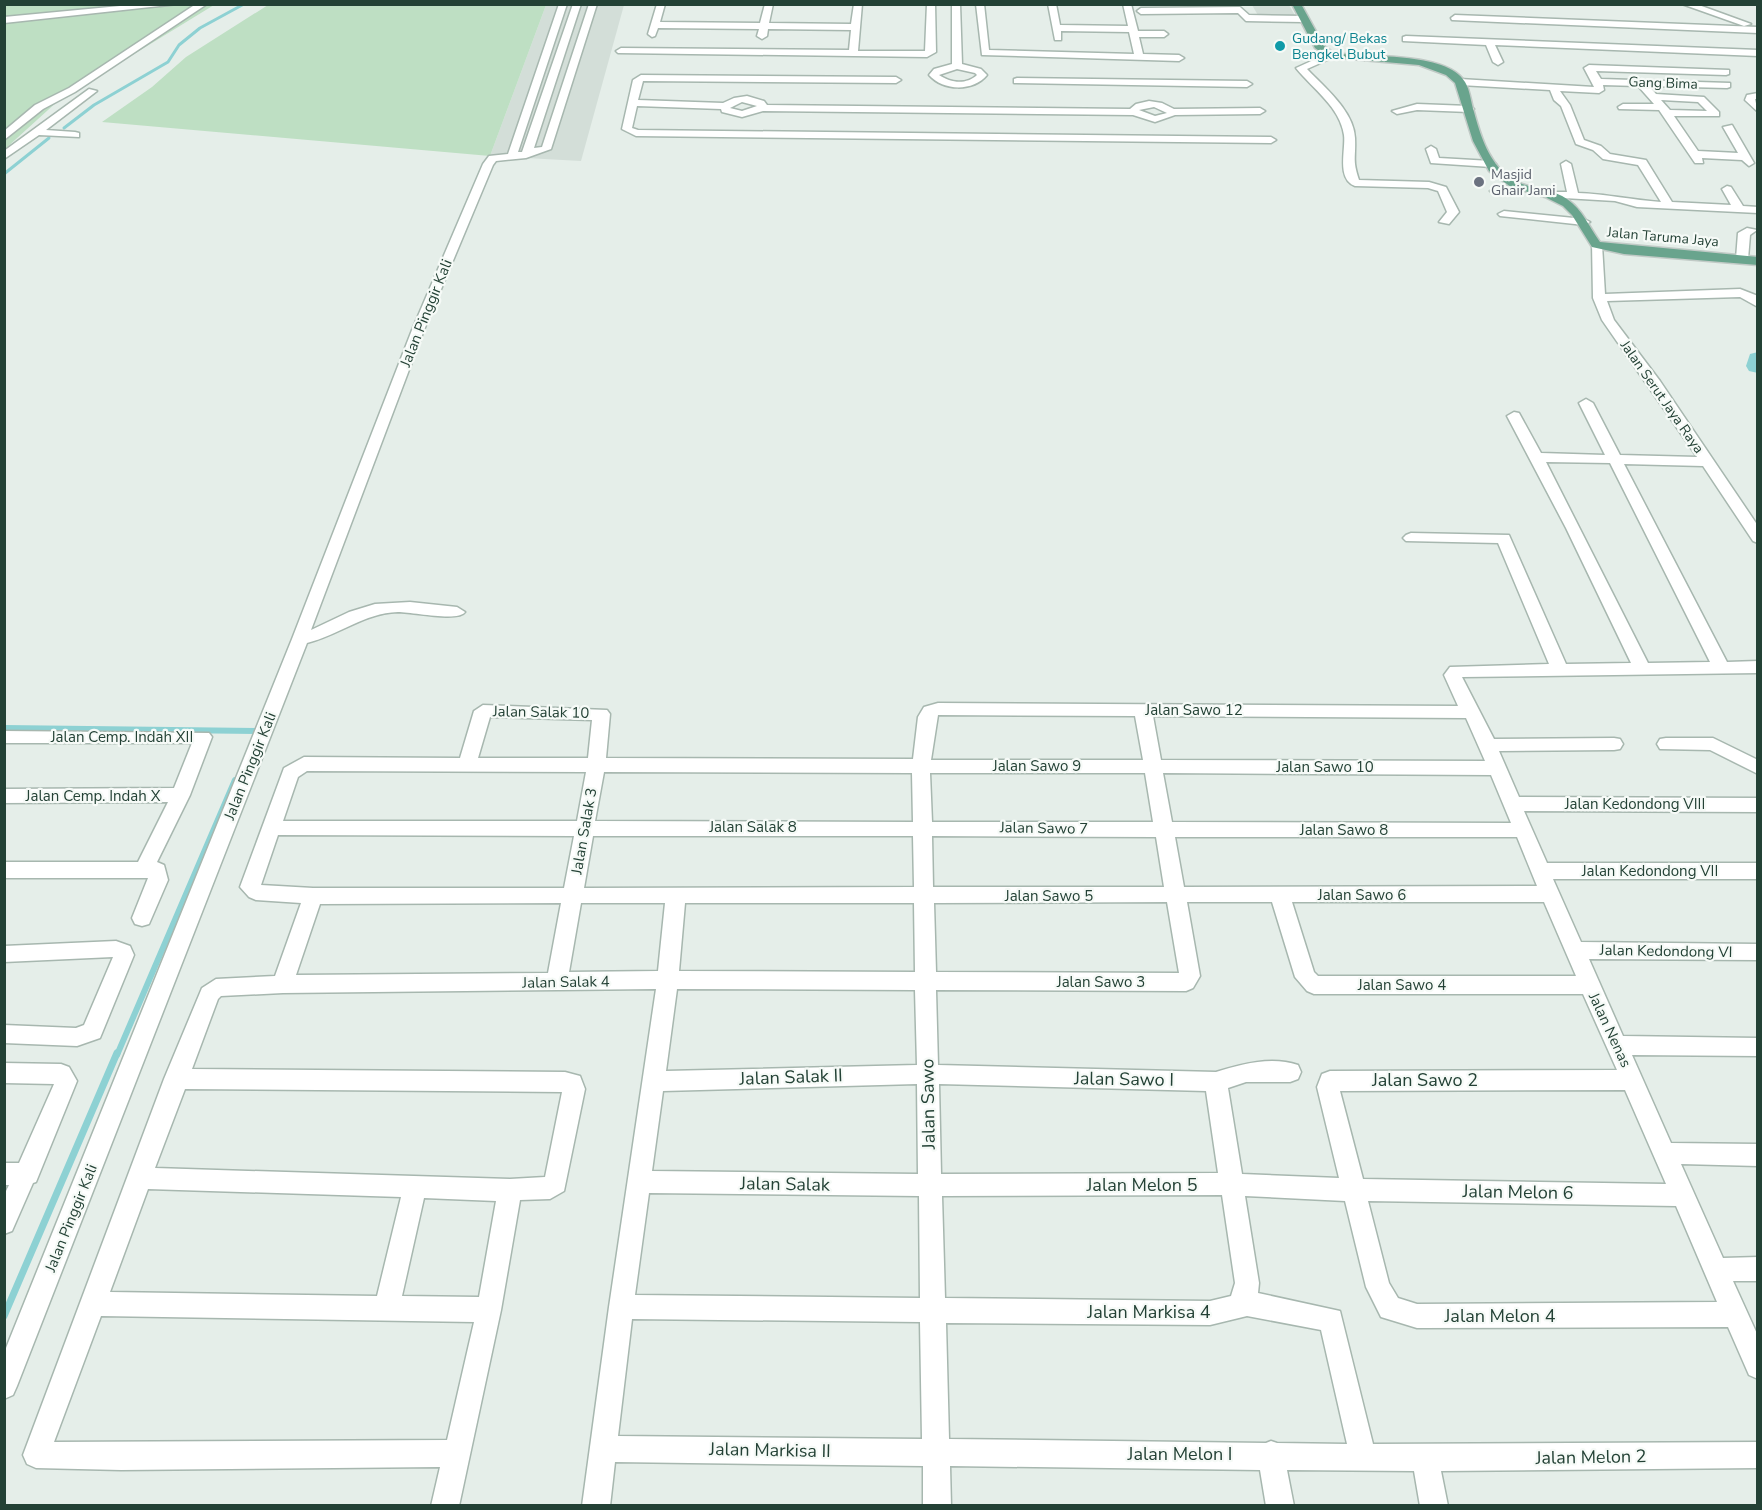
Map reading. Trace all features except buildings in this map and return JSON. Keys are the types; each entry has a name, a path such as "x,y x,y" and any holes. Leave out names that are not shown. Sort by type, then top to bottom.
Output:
{"main road":[{"path":"1296,4 1320,48 1332,55 1435,65 1455,74 1460,82"},
{"name":"Jalan Taruma Jaya","path":"1460,82 1480,145 1504,180 1564,201 1584,222 1596,245 1624,250 1758,261"}],"street":[{"path":"34,7 58,4"},
{"path":"4,20 174,4"},
{"path":"4,137 39,106 72,90 203,4"},
{"path":"563,4 510,155 523,156 527,152 577,4"},
{"path":"527,152 546,149 593,4"},
{"path":"648,51 661,4"},
{"path":"758,52 770,4"},
{"path":"853,53 858,4"},
{"path":"621,51 930,53 931,4"},
{"path":"956,4 957,66"},
{"path":"980,4 985,53 1179,58"},
{"path":"1052,4 1062,54"},
{"path":"1127,4 1139,56"},
{"path":"1685,5 1757,28"},
{"path":"1141,11 1243,10 1246,18 1304,20"},
{"path":"1406,39 1513,16 1757,28"},
{"path":"655,25 856,27"},
{"path":"1458,26 1489,42 1758,53"},
{"path":"1056,28 1164,34"},
{"path":"1489,42 1498,62"},
{"path":"1332,55 1301,68 1334,103 1346,123 1350,137 1347,161 1355,183 1429,185 1442,189 1453,212 1445,222"},
{"path":"1581,58 1599,86"},
{"path":"957,66 978,71 982,75 959,110 934,75 937,70 957,66"},
{"path":"1589,68 1675,70 1723,68"},
{"path":"896,80 641,78 638,80 628,132 739,135 959,110 1163,140 1271,140"},
{"path":"746,99 752,78"},
{"path":"1017,81 1247,84"},
{"path":"1460,82 1554,87 1599,86 1647,90 1701,99 1715,114 1623,106"},
{"path":"1148,83 1151,104"},
{"name":"Gang Bima","path":"1647,90 1727,85"},
{"path":"4,156 98,87"},
{"path":"1554,87 1559,100 1565,105 1580,142 1597,148 1607,157 1642,162 1669,206"},
{"path":"1647,90 1664,110 1697,158 1747,161 1728,127"},
{"path":"1758,96 1750,100 1758,110"},
{"path":"633,103 725,106 736,100 746,99 761,103 763,108"},
{"path":"1134,112 1135,108 1141,105 1151,104 1160,105 1172,112 1260,111"},
{"path":"725,106 726,110 742,114 763,108 1134,112 1155,119 1170,115 1172,112"},
{"path":"1397,111 1417,107 1468,109"},
{"path":"739,135 742,114"},
{"path":"1155,119 1163,140"},
{"path":"35,132 75,135"},
{"path":"1431,149 1435,161 1491,164"},
{"name":"Jalan Pinggir Kali","path":"4,1386 464,218 488,164 493,158 504,156"},
{"path":"1566,164 1572,194"},
{"path":"1495,191 1514,190 1520,187"},
{"path":"1727,189 1739,209"},
{"path":"1551,195 1572,194 1615,198 1637,204 1758,210"},
{"path":"1504,214 1584,222"},
{"path":"1742,259 1744,233 1751,230"},
{"name":"Jalan Serut Jaya Raya","path":"1596,245 1599,298 1608,320 1655,384 1758,538"},
{"path":"1599,298 1740,293 1749,295 1758,303"},
{"path":"1586,403 1721,667"},
{"path":"1514,416 1574,528 1642,668"},
{"path":"1535,457 1708,462"},
{"path":"1411,538 1504,538 1560,670 1758,667"},
{"path":"300,639 327,633 363,613 380,608 396,607 457,612"},
{"name":"Jalan Nenas","path":"1560,670 1456,671 1453,675 1461,712 1476,718 1589,985 1618,1045 1758,1366"},
{"name":"Jalan Sawo 12","path":"938,709 1461,712"},
{"name":"Jalan Sawo","path":"937,1506 921,766 927,717 930,711 938,709"},
{"name":"Jalan Salak 10","path":"468,763 481,714 489,710 601,714 596,766"},
{"path":"1143,710 1166,829 1175,895"},
{"name":"Jalan Cemp. Indah XII","path":"4,737 203,737 181,795 144,868"},
{"path":"1487,745 1614,744"},
{"path":"1666,744 1713,744 1758,768"},
{"name":"Jalan Sawo 9","path":"272,828 290,772 304,764 1153,766"},
{"name":"Jalan Salak 3","path":"557,982 596,766"},
{"name":"Jalan Sawo 10","path":"1153,766 1497,768"},
{"name":"Jalan Cemp. Indah X","path":"4,796 181,795"},
{"name":"Jalan Kedondong VIII","path":"1512,804 1758,805"},
{"name":"Jalan Salak 8","path":"272,828 922,827"},
{"name":"Jalan Sawo 7","path":"922,827 1166,829"},
{"name":"Jalan Sawo 5","path":"272,828 250,884 251,889 260,892 313,896 1175,895"},
{"name":"Jalan Sawo 8","path":"1166,829 1523,830"},
{"path":"4,870 144,868 157,870 160,875 142,918"},
{"name":"Jalan Kedondong VII","path":"1542,871 1758,871"},
{"name":"Jalan Sawo 6","path":"1175,895 1550,894"},
{"name":"Jalan Sawo 3","path":"926,981 1186,982 1190,976 1175,895"},
{"name":"Jalan Sawo 4","path":"1280,895 1305,977 1314,985 1589,985"},
{"path":"283,984 313,896"},
{"path":"596,1506 621,1308 655,1081 676,897"},
{"path":"4,954 116,949 124,955 92,1031 77,1036 4,1034"},
{"name":"Jalan Kedondong VI","path":"1574,950 1758,952"},
{"name":"Jalan Salak 4","path":"175,1079 209,994 216,988 283,984 668,980 926,981"},
{"path":"1618,1045 1758,1047"},
{"path":"1290,1072 1246,1071 1216,1082 1247,1283 1242,1302 1331,1320 1363,1457"},
{"path":"4,1073 61,1074 66,1081 16,1174 4,1223"},
{"name":"Jalan Salak II","path":"655,1081 927,1074"},
{"name":"Jalan Sawo I","path":"927,1074 1216,1082"},
{"path":"142,1178 510,1190 550,1188 556,1183 573,1091 572,1083 175,1079 142,1178 36,1455 121,1457 456,1453"},
{"name":"Jalan Sawo 2","path":"1354,1190 1328,1087 1333,1080 1633,1080"},
{"path":"1665,1153 1758,1155"},
{"name":"Jalan Salak","path":"640,1182 930,1185"},
{"name":"Jalan Melon 5","path":"930,1185 1233,1184 1354,1190"},
{"path":"387,1308 415,1187"},
{"path":"446,1506 489,1310 510,1190"},
{"name":"Jalan Melon 6","path":"1354,1190 1683,1195"},
{"name":"Jalan Melon 4","path":"1354,1190 1378,1287 1390,1308 1401,1313 1417,1316 1735,1314"},
{"path":"1715,1270 1758,1269"},
{"name":"Jalan Markisa 4","path":"621,1308 1210,1313 1238,1307 1242,1302"},
{"path":"94,1304 489,1310"},
{"name":"Jalan Markisa II","path":"603,1449 936,1452"},
{"name":"Jalan Melon I","path":"936,1452 1271,1454 1425,1458"},
{"path":"1271,1454 1280,1506"},
{"name":"Jalan Melon 2","path":"1425,1458 1758,1455"},
{"path":"1425,1458 1434,1506"}],"shaded area":[{"path":"546,5 624,5 581,161 490,156"},
{"path":"1252,5 1289,5 1296,17 1259,17"}],"green space":[{"path":"5,5 214,5 59,100 5,149"},
{"path":"268,5 546,5 490,156 102,122 152,87 186,57"}],"waterway":[{"path":"64,128 94,105 168,62 179,45 200,28 244,4"},
{"path":"4,174 49,138"},
{"path":"1758,359 1758,366"},
{"path":"4,728 257,731 255,736"},
{"path":"117,1055 235,780"},
{"path":"4,1316 117,1053"}],"place":[{"name":"Gudang/ Bekas Bengkel Bubut","path":"1280,46"},
{"name":"Masjid Ghair Jami","path":"1479,182"}]}
